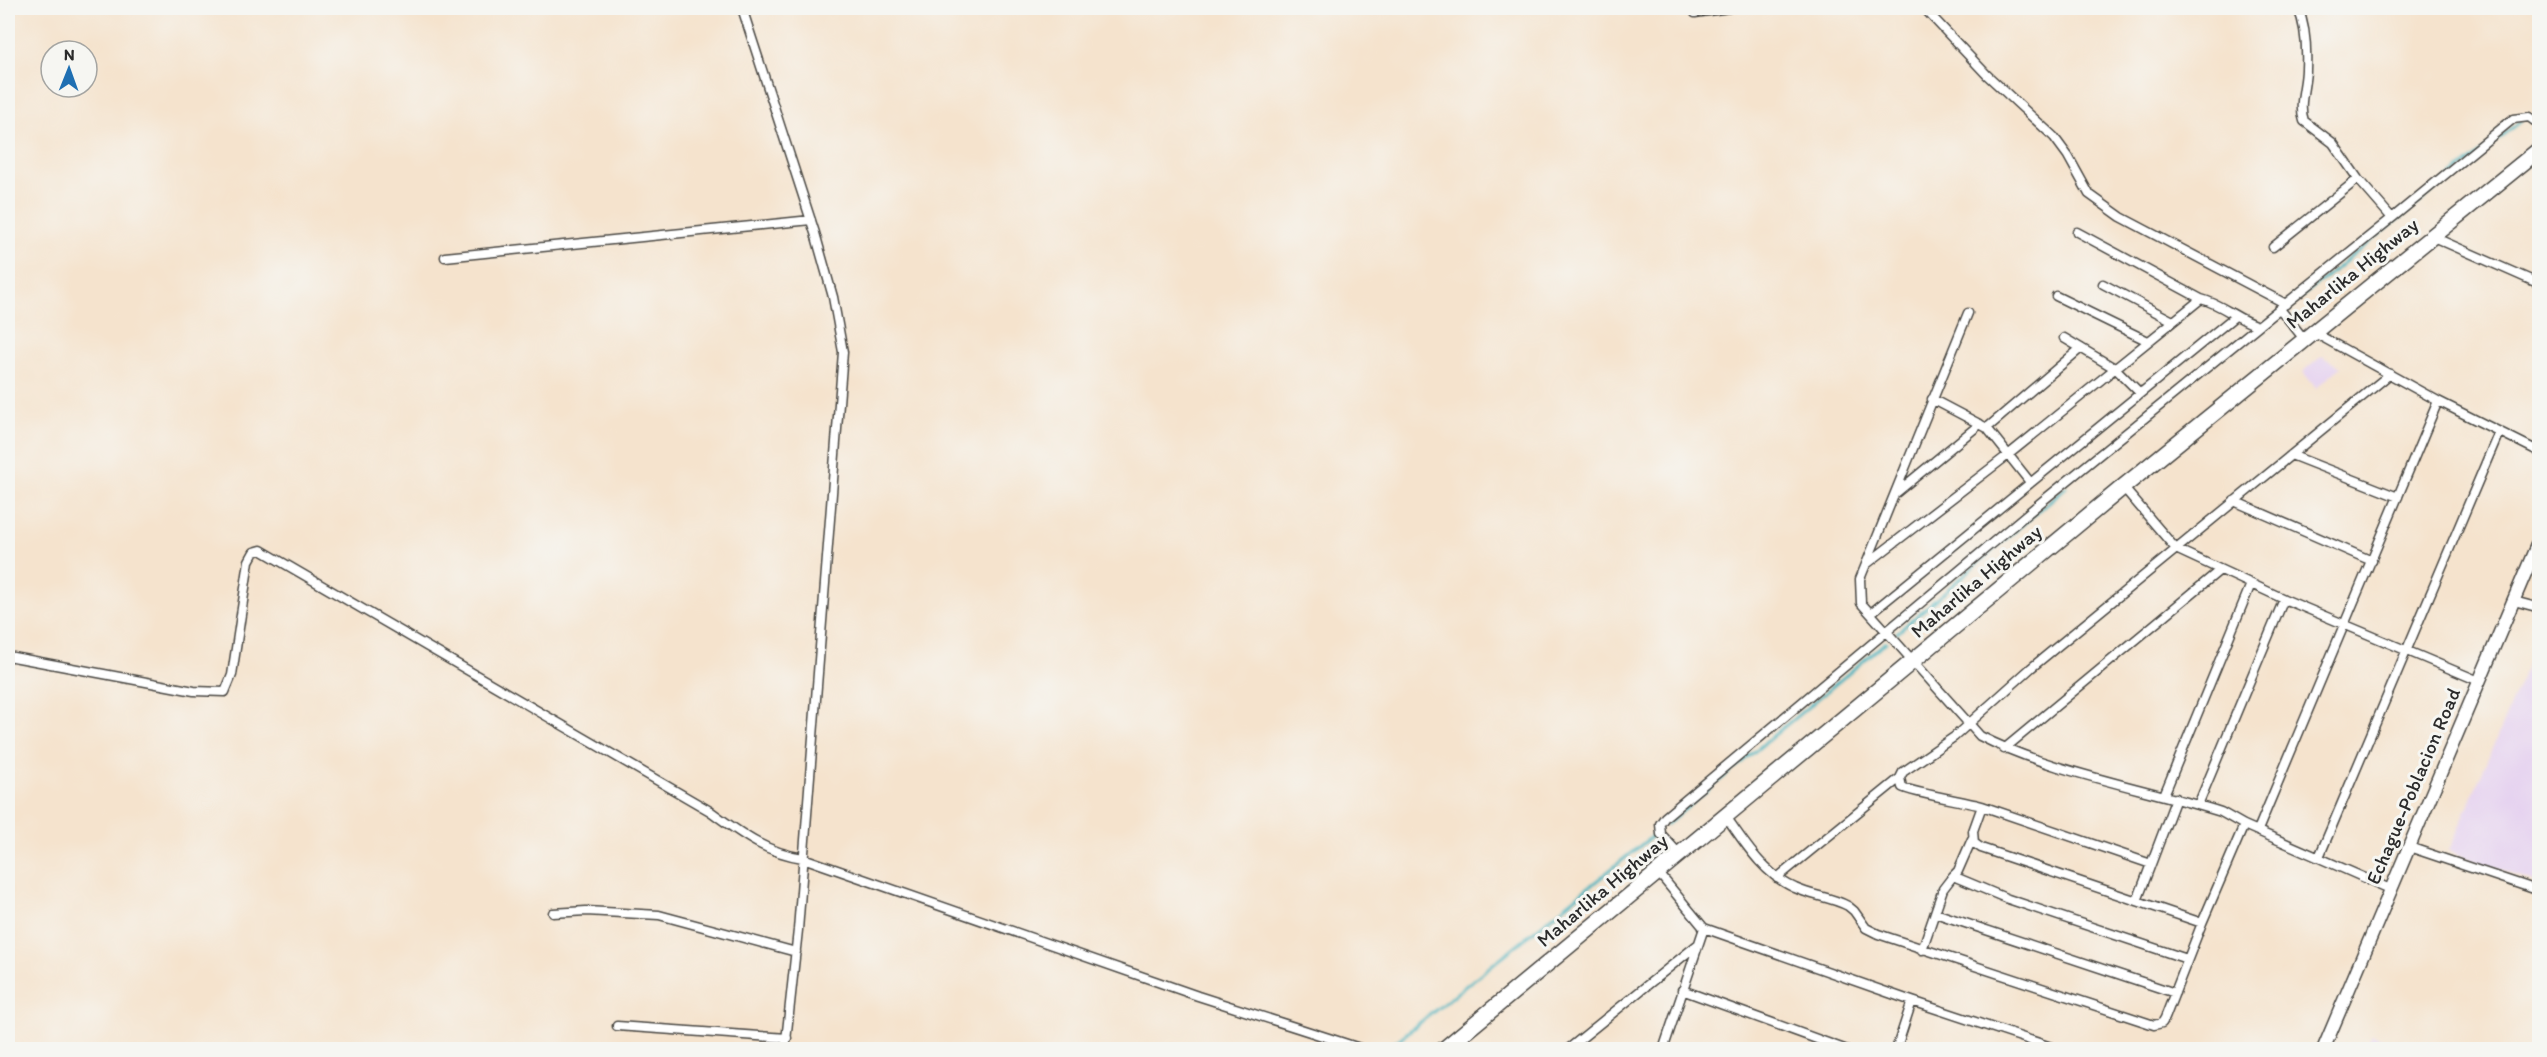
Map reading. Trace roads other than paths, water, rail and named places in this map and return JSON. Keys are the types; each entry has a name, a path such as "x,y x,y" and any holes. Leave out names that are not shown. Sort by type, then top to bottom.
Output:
{"highway":[{"name":"Maharlika Highway","path":"1443,1050 2123,487 2540,149"}],"main road":[{"name":"Echague-Poblacion Road","path":"2323,1050 2540,538"}],"street":[{"path":"742,8 811,220 840,331 843,371 796,952 785,1050"},
{"path":"1695,13 1729,8"},
{"path":"1924,8 1987,75 2054,137 2068,156 2089,194 2121,217 2283,306 2309,335 2390,374 2438,401 2540,452"},
{"path":"2298,8 2306,36 2306,70 2301,106 2304,121 2333,143 2358,179 2392,218"},
{"path":"1679,854 1665,839 1660,829 1665,817 2040,503 2513,119 2529,117 2540,125"},
{"path":"2274,247 2358,179"},
{"path":"445,257 811,220"},
{"path":"2077,232 2201,299 2212,302 2234,317 2258,326"},
{"path":"2431,236 2540,284"},
{"path":"2103,284 2173,321"},
{"path":"2056,296 2148,342"},
{"path":"1867,564 2008,455 2201,299"},
{"path":"1968,313 1860,579 1861,603 1914,660 1967,725 1980,736 2004,748 2221,812 2244,825 2390,889"},
{"path":"1871,613 2234,317"},
{"path":"2064,338 2116,369 2140,393"},
{"path":"1895,493 2081,348"},
{"path":"1777,878 1900,778 1903,772 1967,725 2176,549 2390,374"},
{"path":"1932,399 1983,426 2031,482"},
{"path":"2258,830 2438,401"},
{"path":"2319,857 2499,432"},
{"path":"2291,455 2398,497"},
{"path":"2123,487 2176,549 2284,599 2479,681"},
{"path":"2234,501 2372,561"},
{"path":"8,656 194,691 225,692 232,675 249,561 254,552 261,550 710,811 749,839 778,854 803,858 1198,996 1366,1050"},
{"path":"2004,748 2220,570"},
{"path":"2164,795 2251,584"},
{"path":"2198,805 2284,599"},
{"path":"2514,601 2540,608"},
{"path":"1900,778 1902,787 1908,791 1926,792 1982,806 2151,864"},
{"path":"2137,901 2176,798"},
{"path":"1922,950 1943,890 1972,839 1982,806"},
{"path":"1725,815 1763,866 1777,878 1796,889 1842,903 1854,910 1866,928 1922,950 2154,1025 2162,1023 2165,1018 2187,959 2244,825"},
{"path":"1972,839 1976,846 1981,848 2202,923"},
{"path":"2409,847 2540,891"},
{"path":"1657,871 1704,928 2060,1050"},
{"path":"1953,876 2008,899 2187,959"},
{"path":"553,913 586,911 659,915 796,952"},
{"path":"1935,913 2175,993"},
{"path":"1663,1050 1704,928"},
{"path":"1567,1050 1697,945"},
{"path":"1682,990 1847,1050"},
{"path":"1896,1050 1912,1001"},
{"path":"617,1026 787,1038"}],"waterway":[{"path":"2291,305 2521,121"},
{"path":"2269,322 2280,314"},
{"path":"1897,633 2066,487"},
{"path":"1666,825 1886,642"},
{"path":"1387,1049 1655,834"}]}
